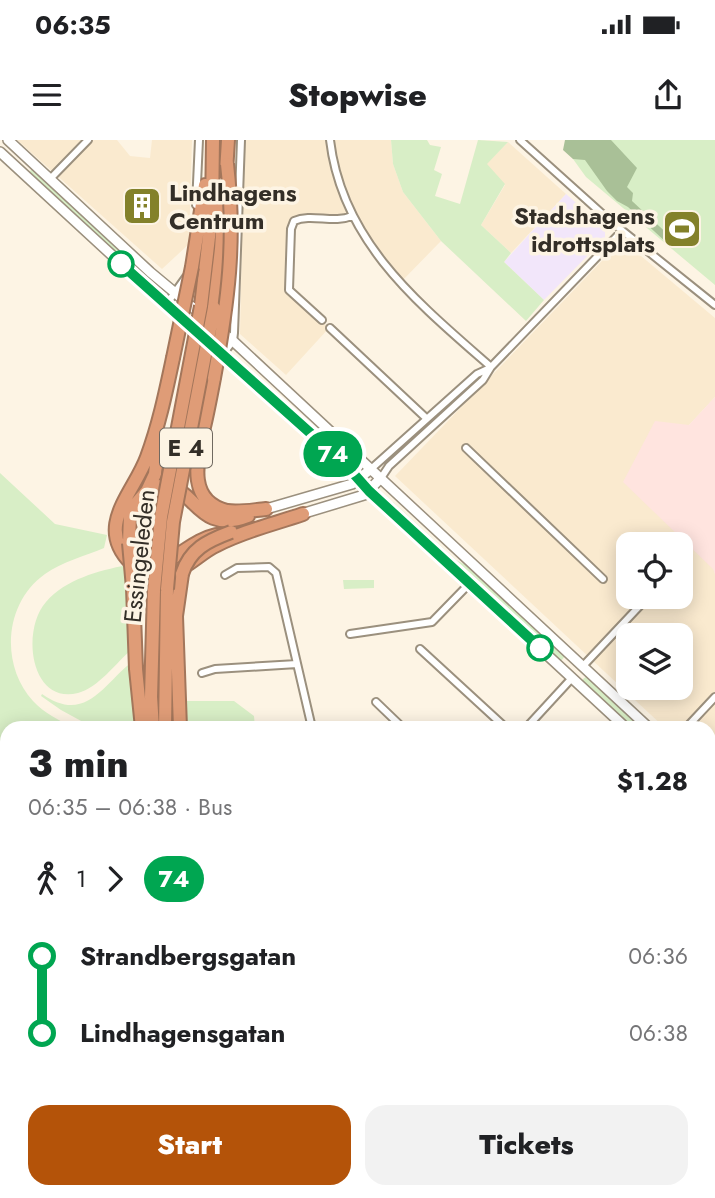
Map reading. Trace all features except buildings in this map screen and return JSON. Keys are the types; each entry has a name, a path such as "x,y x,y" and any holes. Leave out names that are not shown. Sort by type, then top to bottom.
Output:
{"highway":[{"path":"213,140 192,267 162,410 147,458 118,515 117,541 125,557 135,567 143,571 172,572 215,545 303,514"},
{"name":"Essingeleden","path":"165,721 160,590 161,517 206,276 212,211 213,140"},
{"name":"E 4","path":"227,164 228,140"},
{"path":"227,164 231,204 226,313 196,472 204,495 227,521"},
{"name":"Essingeleden","path":"153,721 151,697 160,590 217,292 227,164"},
{"path":"141,721 129,543 130,515 134,506 148,491 155,474 162,410"},
{"path":"148,491 162,486 176,488 212,519 227,521 269,515"},
{"path":"180,721 176,616 182,574 187,561 237,512 269,515"},
{"path":"129,543 140,558 155,563 163,562 177,556 227,521"}],"street":[{"path":"50,179 88,140"},
{"path":"166,305 191,266 199,140"},
{"path":"223,354 233,341 241,140"},
{"path":"330,140 336,175 352,216 370,247 390,273 491,367"},
{"path":"520,140 622,231 715,305"},
{"path":"618,721 369,491 345,464 166,305 0,152 9,141 175,293 233,341 642,721"},
{"path":"322,320 289,290 291,229 294,221 301,218 342,220 352,216"},
{"path":"269,515 303,514 357,498 369,491 389,466 483,380 491,367 622,231"},
{"path":"330,328 426,418"},
{"path":"269,515 359,481 477,373 491,367"},
{"path":"298,422 310,412"},
{"path":"466,448 603,579"},
{"path":"225,575 237,568 269,567 276,573 310,721"},
{"path":"350,634 432,622 470,583"},
{"path":"532,721 637,609"},
{"path":"420,649 498,721"},
{"path":"202,673 215,668 297,664"},
{"path":"692,721 715,696"},
{"path":"376,702 396,721"}],"shaded area":[{"path":"17,140 117,140 130,156 150,158 152,140 192,140 189,244 162,269"},
{"path":"244,140 391,140 393,164 403,192 441,241 400,283 355,222 293,223 292,292 329,328 286,375 240,334"},
{"path":"508,142 566,194 511,253 481,225 505,185 486,164"},
{"path":"566,194 605,228 605,238 544,300 504,262"},
{"path":"622,240 715,318 715,397 689,425 715,574 715,721 658,721 635,700 693,700 693,623 616,623 616,682 395,476"},
{"path":"715,397 715,574 693,550 693,532 675,532 623,482 655,421 689,425"}],"green space":[{"path":"391,140 427,140 430,145 441,147 434,170 442,174 435,196 460,204 478,140 508,142 487,164 505,184 481,225 511,253 504,262 544,300 526,321 441,241 403,192 393,164"},
{"path":"565,140 611,140 637,168 627,187 633,193 632,201 673,239 668,244 628,207 617,201 585,160 573,159 563,150"},
{"name":"Stadshagens idrottsplats","path":"580,140 715,140 715,285 586,177 573,159"},
{"path":"33,168 145,271 140,277 28,173"},
{"path":"0,473 55,524 107,535 104,548 52,570 31,586 14,617 11,653 22,686 33,701 61,721 0,721"},
{"path":"393,502 456,560 470,567 565,656 561,661 391,504"},
{"path":"127,565 132,649 100,681 85,690 62,694 49,688 40,677 32,646 38,614 46,602 63,587 94,573"},
{"path":"343,580 374,580 374,588 344,589"},
{"path":"132,662 136,721 81,721 41,696 42,694 57,702 71,705 82,703 103,690"},
{"path":"587,676 635,721 625,721 583,682"},
{"path":"183,701 234,701 254,716 254,721 184,721"}],"bus line":[{"name":"74","path":"121,264 345,464 369,491 540,648"}],"place":[{"name":"Lindhagens Centrum","path":"142,206"},
{"name":"Stadshagens idrottsplats","path":"682,229"}]}
